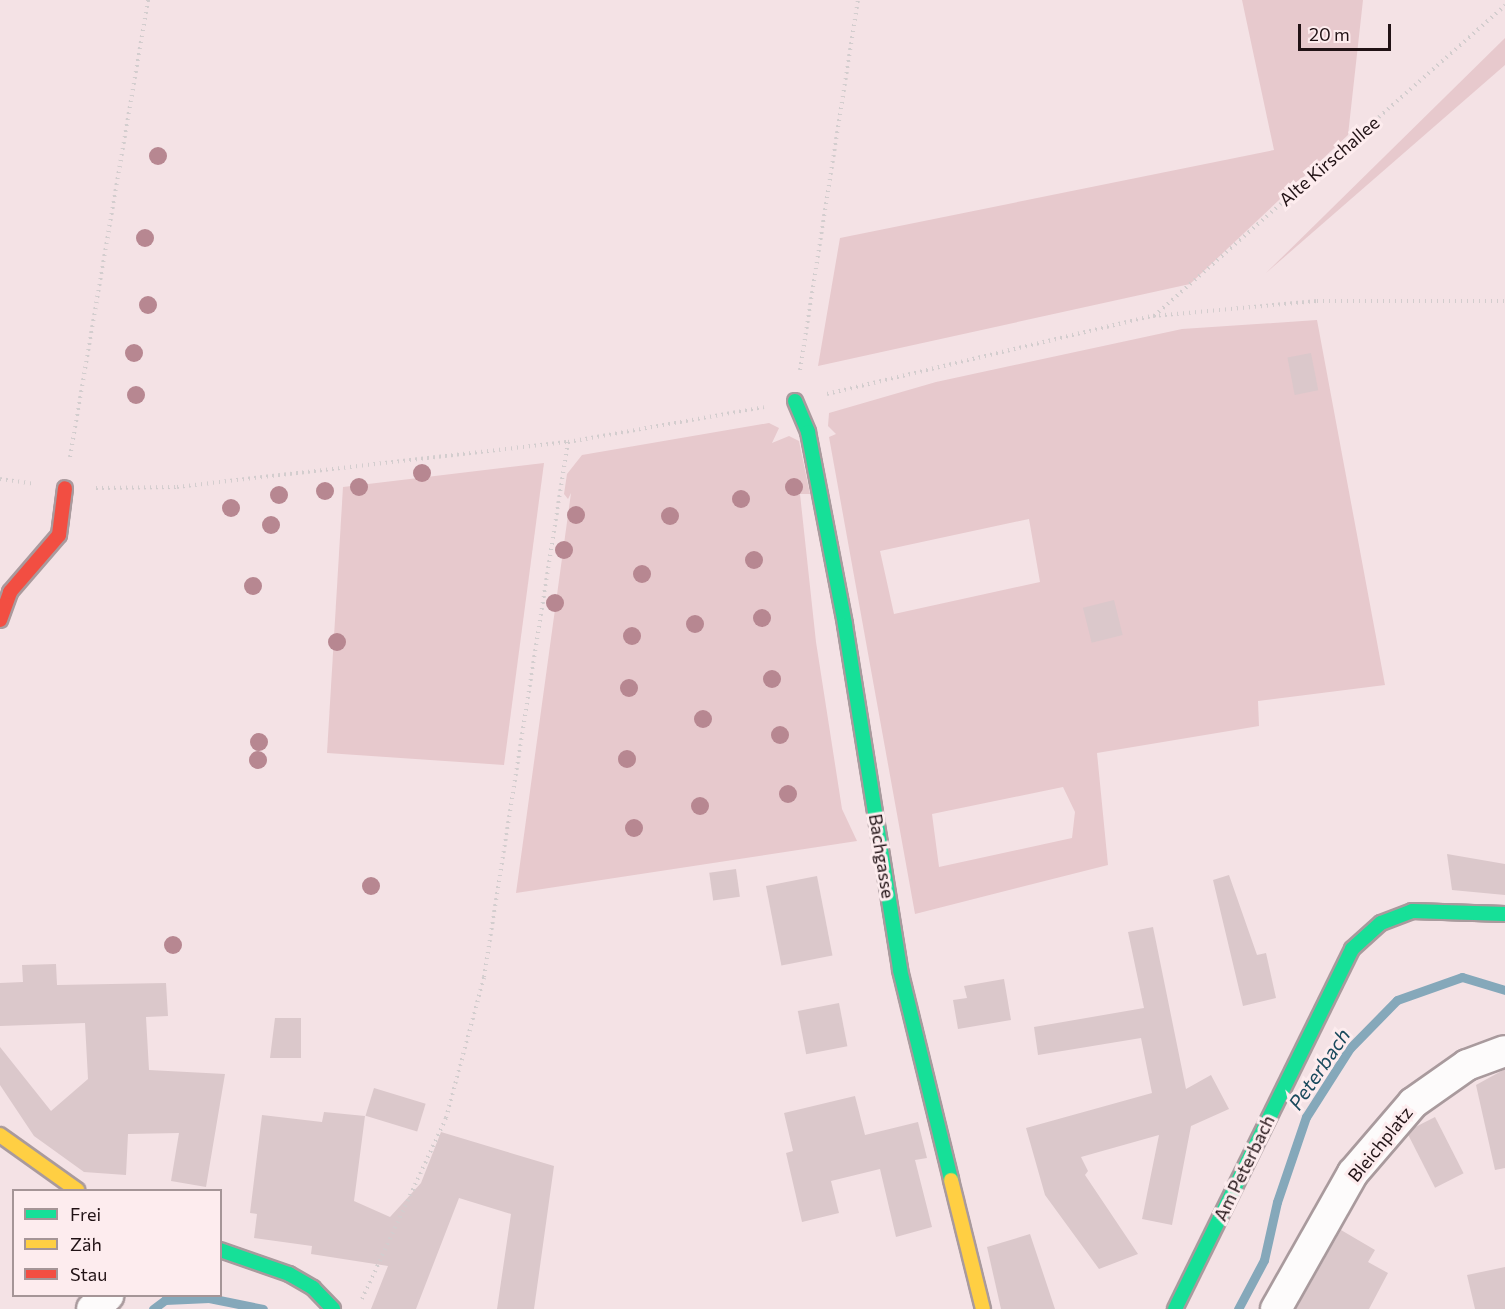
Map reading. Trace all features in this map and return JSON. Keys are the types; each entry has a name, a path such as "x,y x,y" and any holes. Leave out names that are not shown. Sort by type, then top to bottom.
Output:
{"street":[{"name":"Bachgasse","path":"795,401 808,432 845,625 900,970 983,1309"},
{"path":"0,620 10,592 59,535 65,488"},
{"name":"Am Peterbach","path":"1175,1309 1352,949 1381,923 1412,911 1505,914"},
{"name":"Bleichplatz","path":"1276,1309 1353,1173 1413,1103 1467,1065 1505,1051"},
{"path":"0,1135 74,1189"},
{"path":"222,1251 289,1274 313,1288 333,1309"},
{"path":"92,1309 107,1297"}],"path":[{"path":"148,0 65,488 177,487 568,442 795,401 1153,316 1317,301 1505,301"},
{"path":"795,401 858,0"},
{"name":"Alte Kirschallee","path":"1153,316 1505,5"},
{"path":"356,1309 446,1118 484,977 568,442"}],"shaded area":[{"path":"1242,0 1363,0 1348,135 1190,284 818,366 840,238 1274,150"},
{"path":"1505,38 1505,65 1266,273"},
{"path":"1317,320 1385,685 1258,701 1259,726 1097,753 1108,865 915,914 829,437 836,434 828,426 829,413 936,382 1182,329","holes":["1029,519 1040,582 894,614 880,551","1063,787 1075,812 1072,838 939,867 932,814"]},
{"path":"769,423 779,428 772,443 789,436 799,441 810,494 800,494 816,642 842,809 857,841 516,893 571,493 568,499 564,494 567,474 582,455"},
{"path":"544,463 504,765 327,753 343,487"}],"building":[{"path":"1311,353 1318,390 1295,395 1287,358"},
{"path":"1114,600 1123,635 1092,643 1083,608"},
{"path":"1447,854 1505,864 1505,895 1452,890"},
{"path":"736,869 740,897 713,900 709,873"},
{"path":"1229,875 1257,955 1266,953 1276,998 1243,1006 1213,880"},
{"path":"817,876 832,956 781,965 766,886"},
{"path":"1153,927 1186,1089 1211,1075 1229,1109 1191,1126 1172,1225 1142,1219 1159,1135 1081,1157 1088,1171 1085,1175 1138,1254 1099,1269 1045,1195 1026,1128 1152,1093 1141,1038 1038,1055 1034,1027 1144,1008 1128,932"},
{"path":"56,964 57,985 166,983 168,1016 146,1017 149,1070 225,1074 206,1187 171,1181 179,1133 128,1134 126,1175 84,1172 34,1136 0,1085 0,1047 51,1111 88,1079 85,1023 0,1026 0,983 23,982 22,965"},
{"path":"1004,979 1011,1020 958,1029 953,1000 967,998 964,986"},
{"path":"839,1003 847,1046 806,1054 798,1011"},
{"path":"275,1018 301,1018 301,1058 270,1058"},
{"path":"1505,1069 1505,1168 1495,1170 1476,1085"},
{"path":"374,1088 426,1104 417,1132 366,1116"},
{"path":"855,1096 865,1135 918,1122 927,1158 915,1160 932,1227 896,1237 880,1169 831,1181 839,1213 802,1222 786,1153 793,1151 784,1113"},
{"path":"324,1112 365,1116 354,1201 390,1217 421,1183 441,1132 554,1166 534,1309 497,1309 511,1214 459,1198 416,1309 371,1309 388,1266 311,1254 312,1246 254,1238 257,1214 250,1213 262,1115 322,1122"},
{"path":"1435,1117 1464,1173 1435,1188 1406,1132"},
{"path":"1341,1230 1375,1250 1368,1262 1388,1273 1369,1309 1296,1309"},
{"path":"1030,1234 1055,1309 1001,1309 987,1247"},
{"path":"1505,1267 1505,1309 1475,1309 1467,1275"}],"waterway":[{"name":"Peterbach","path":"1238,1309 1264,1260 1277,1202 1306,1117 1350,1048 1397,1000 1462,977 1505,990"},
{"name":"Peterbach","path":"153,1309 165,1300 209,1298 263,1309"}],"traffic: fast":[{"path":"795,401 808,432 845,625 900,970 951,1180"},
{"path":"1175,1309 1352,949 1381,923 1412,911 1505,914"},
{"path":"222,1251 289,1274 313,1288 333,1309"}],"traffic: slow":[{"path":"0,1135 76,1189"},
{"path":"951,1180 983,1309"}],"traffic: jam":[{"path":"0,620 10,592 59,535 65,488"}]}
